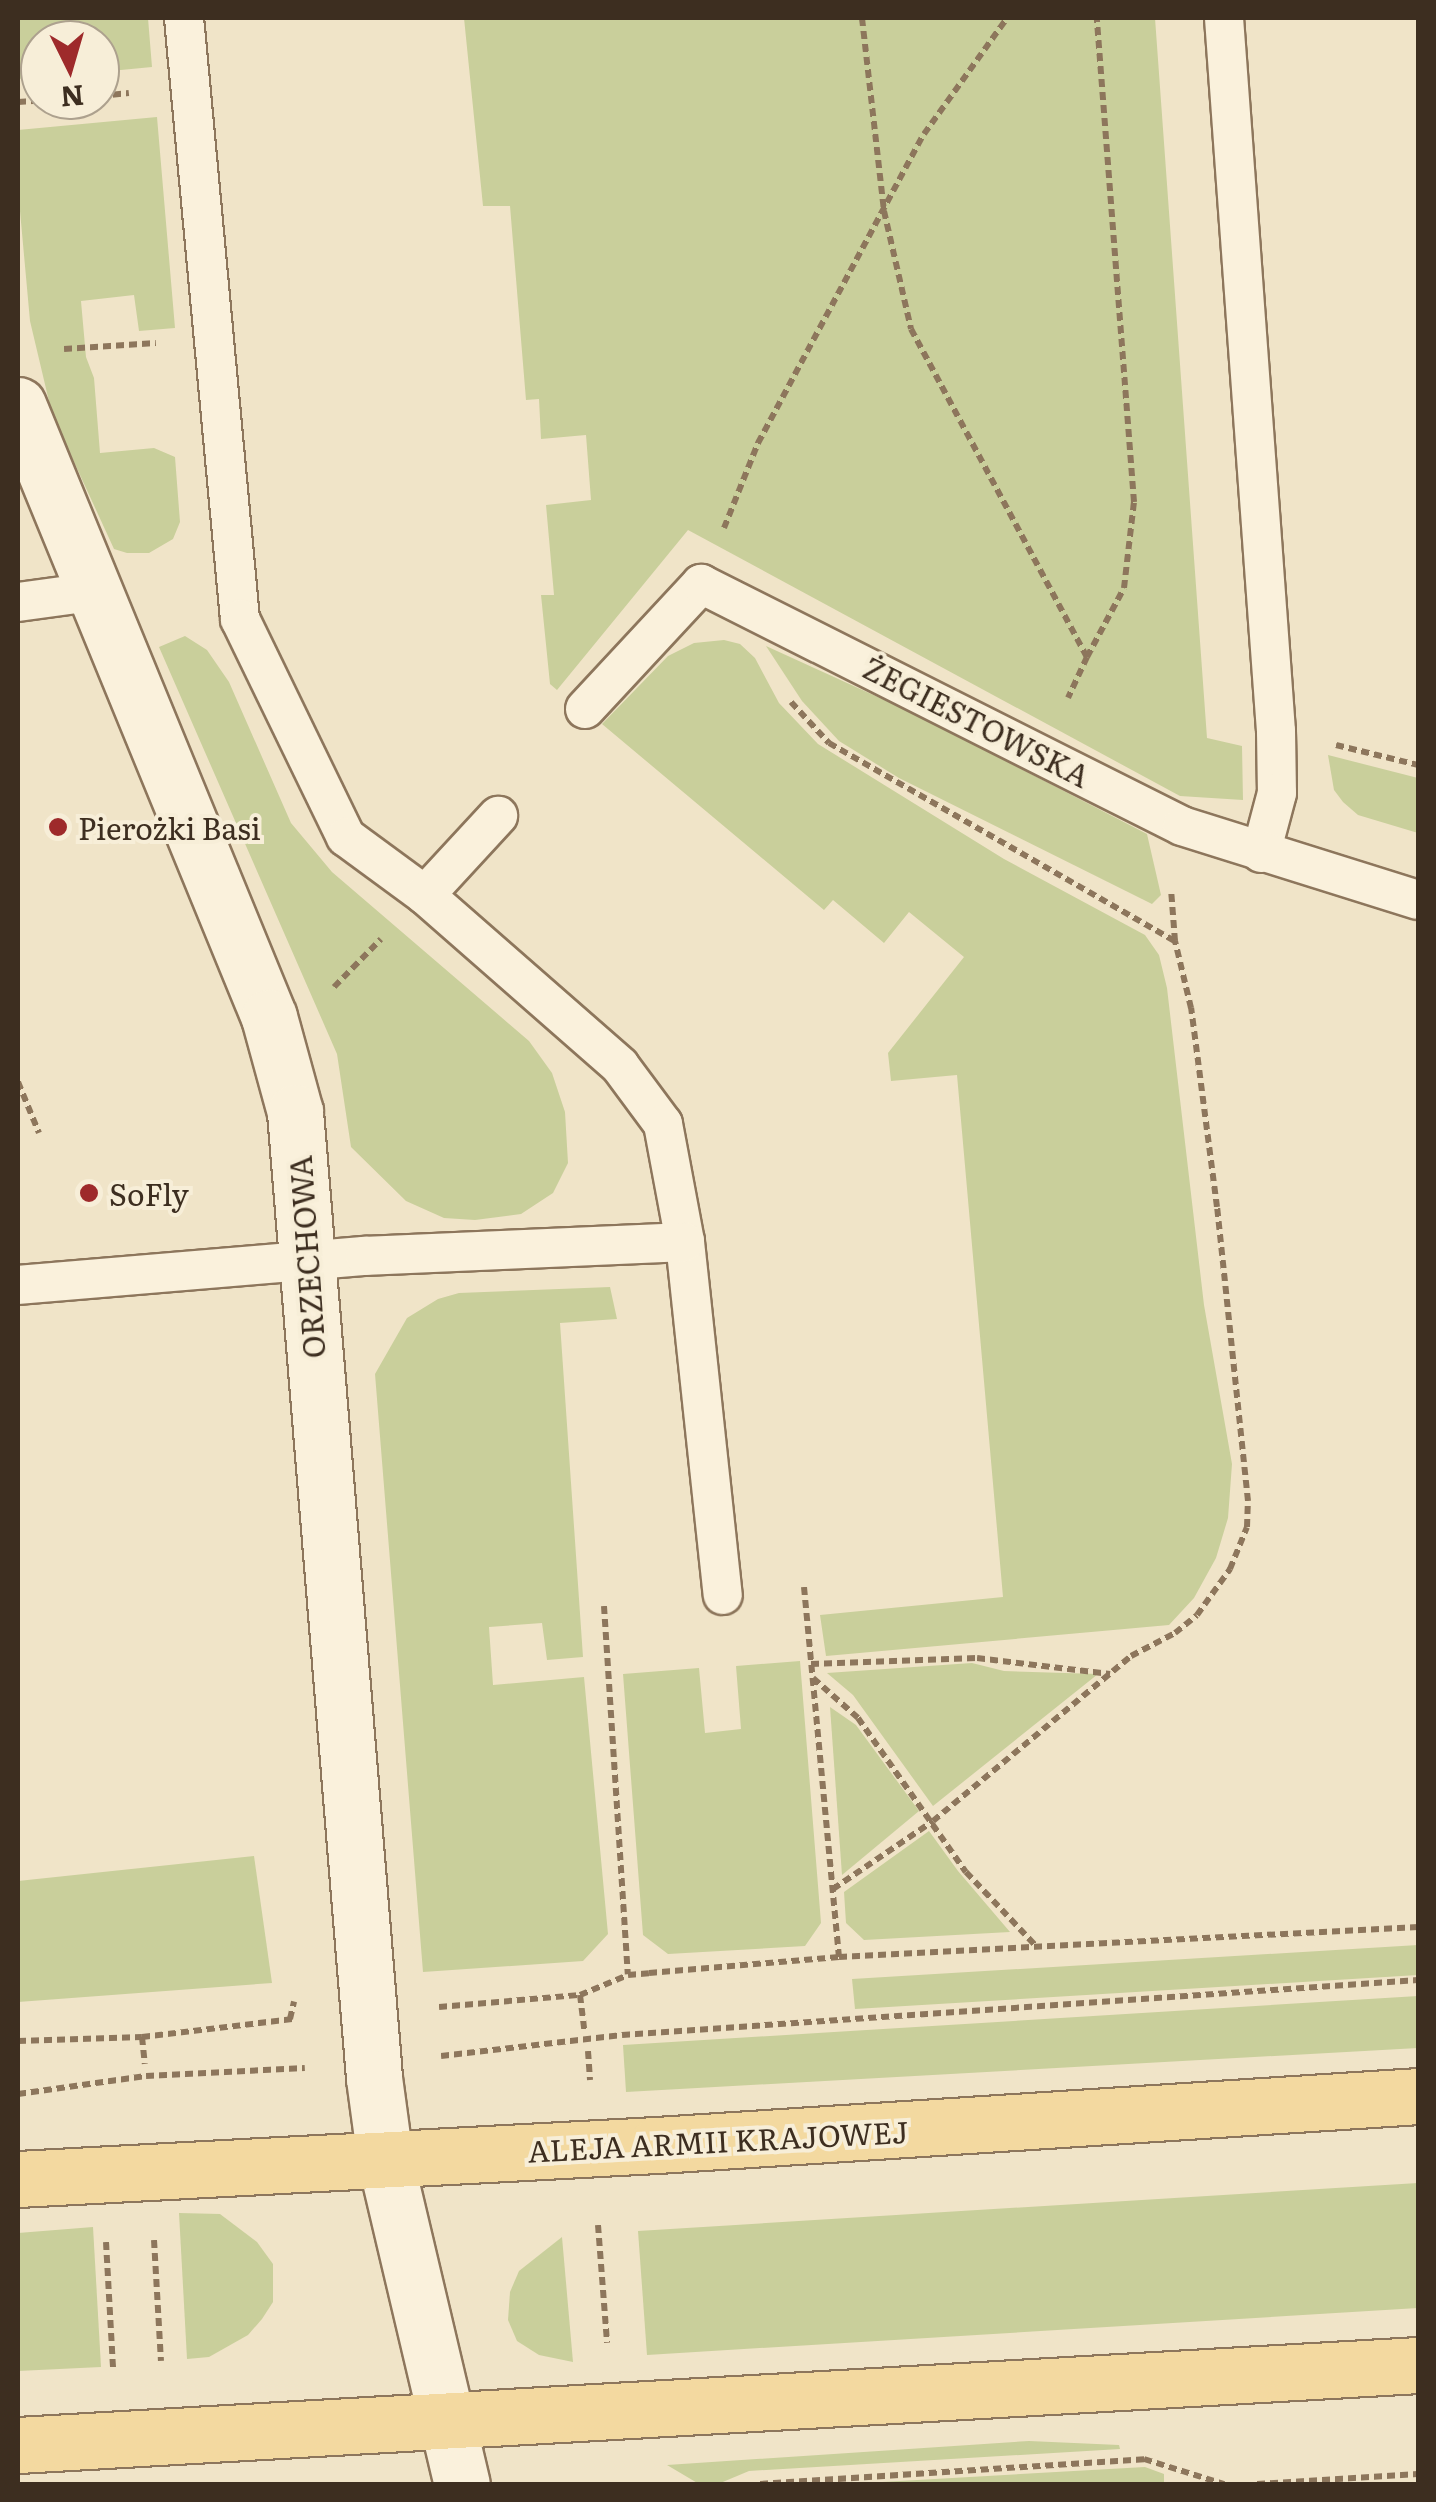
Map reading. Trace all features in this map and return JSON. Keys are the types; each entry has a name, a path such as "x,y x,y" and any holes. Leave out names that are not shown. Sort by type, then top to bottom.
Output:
{"main road":[{"name":"ALEJA ARMII KRAJOWEJ","path":"18,2179 1418,2096"},
{"path":"18,2446 1418,2365"}],"street":[{"name":"ORZECHOWA","path":"18,405 91,592 269,1017 295,1112 367,2002 386,2159 462,2484"}],"lane":[{"path":"184,18 240,619 346,837 425,895 620,1066 662,1124 685,1242 723,1594"},
{"path":"1224,18 1276,731 1277,793 1261,853"},
{"path":"584,709 700,584"},
{"name":"ŻEGIESTOWSKA","path":"700,584 1182,826 1418,900"},
{"path":"18,602 91,592"},
{"path":"425,895 498,816"},
{"path":"18,1285 365,1256 685,1242"}],"path":[{"path":"862,18 884,212 912,329 1088,657"},
{"path":"700,584 758,443 924,134 1007,18"},
{"path":"1043,753 1124,588 1134,502 1097,18"},
{"path":"51,348 82,350 211,338"},
{"path":"747,607 754,643 790,701 828,743 1175,942"},
{"path":"1276,731 1418,765"},
{"path":"832,1889 933,1821 1130,1656 1174,1634 1197,1615 1230,1569 1247,1527 1217,1207 1191,1008 1175,942 1170,878 1182,826"},
{"path":"269,1017 332,988 425,895"},
{"path":"18,1082 38,1133"},
{"path":"804,1588 840,1958"},
{"path":"604,1606 628,1974"},
{"path":"811,1664 976,1658 1111,1674"},
{"path":"812,1677 858,1718 966,1872 1038,1948"},
{"path":"428,2008 580,1995 628,1974 840,1958 1418,1927"},
{"path":"438,2056 622,2034 1418,1980"},
{"path":"580,1995 584,2030"},
{"path":"18,2041 142,2037 300,2019"},
{"path":"142,2037 145,2064"},
{"path":"18,2094 146,2076 282,2070"},
{"path":"598,2224 608,2352"},
{"path":"154,2232 160,2362"},
{"path":"106,2234 113,2366"},
{"path":"760,2484 1144,2459 1224,2484"},
{"path":"1257,2484 1418,2474"}],"green space":[{"path":"18,18 148,18 152,67 120,70 120,20 20,20 18,79"},
{"path":"464,18 1155,18 1207,738 1242,746 1243,800 1180,796 688,530 557,690 550,684 541,595 554,595 546,505 591,500 586,435 541,439 539,399 526,400 510,206 483,206"},
{"path":"157,117 175,328 139,331 134,295 81,301 86,357 94,378 100,453 154,448 175,457 180,522 173,539 149,553 127,553 114,549 52,414 30,321 18,189 18,130"},
{"path":"185,636 207,650 229,682 291,823 332,872 529,1041 552,1073 565,1112 568,1163 553,1193 521,1214 475,1220 444,1218 406,1201 351,1147 337,1054 159,647"},
{"path":"724,640 740,644 755,658 779,703 818,744 1004,859 1145,935 1159,955 1167,988 1204,1305 1232,1464 1228,1518 1216,1558 1194,1598 1169,1625 826,1656 820,1615 1003,1597 957,1075 891,1081 888,1053 964,957 909,912 884,943 833,900 824,910 602,724 668,656 694,643"},
{"path":"766,646 915,714 1147,834 1161,895 1152,904 899,778 839,741 802,701"},
{"path":"1328,755 1418,778 1418,833 1358,815 1343,802 1334,790"},
{"path":"610,1287 617,1319 560,1323 583,1657 547,1660 542,1623 489,1627 493,1685 584,1677 608,1934 583,1961 423,1972 375,1374 407,1318 438,1299 459,1293"},
{"path":"800,1661 821,1923 805,1946 668,1954 643,1935 623,1674 699,1668 705,1733 741,1729 736,1666"},
{"path":"972,1663 1004,1671 1098,1674 933,1806 853,1695 827,1673"},
{"path":"830,1707 856,1725 919,1811 842,1875"},
{"path":"929,1831 1010,1932 864,1940 846,1923 844,1892"},
{"path":"254,1856 272,1983 18,2002 18,1881"},
{"path":"1418,1945 1418,1975 855,2009 852,1979"},
{"path":"1418,1996 1418,2048 626,2092 623,2045"},
{"path":"1418,2183 1418,2308 647,2355 638,2231"},
{"path":"179,2213 220,2214 257,2242 273,2264 273,2302 262,2319 248,2335 209,2357 187,2359"},
{"path":"93,2227 101,2367 18,2371 18,2233"},
{"path":"562,2237 573,2362 539,2355 517,2341 508,2320 510,2292 519,2271"},
{"path":"1029,2441 1119,2445 1120,2449 749,2471 718,2484 699,2484 667,2465"},
{"path":"1145,2467 1164,2474 1164,2484 847,2484"}],"place":[{"name":"Pierożki Basi","path":"58,827"},
{"name":"SoFly","path":"89,1193"}]}
